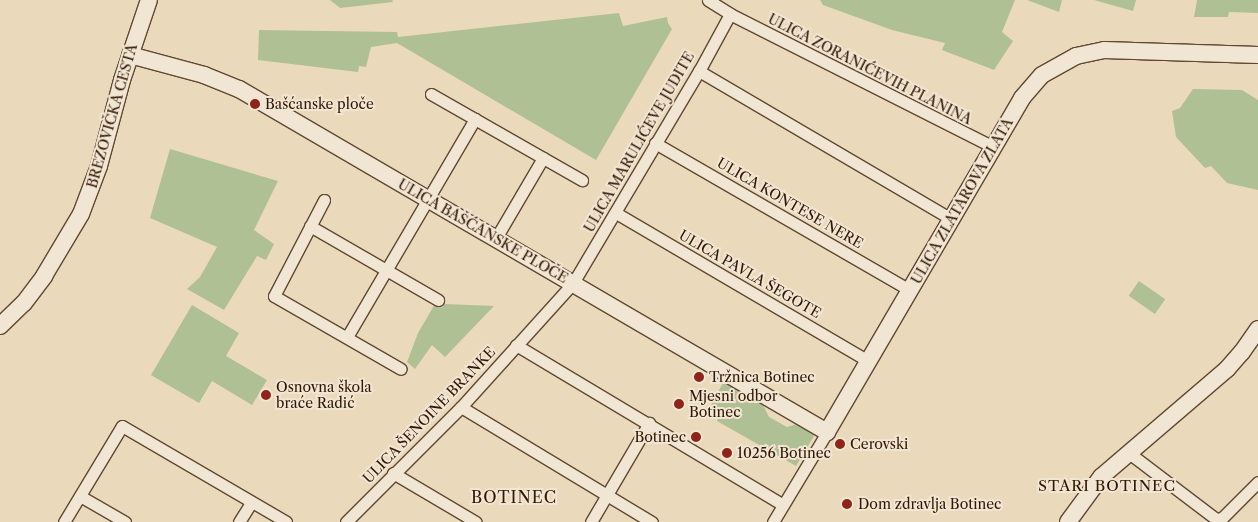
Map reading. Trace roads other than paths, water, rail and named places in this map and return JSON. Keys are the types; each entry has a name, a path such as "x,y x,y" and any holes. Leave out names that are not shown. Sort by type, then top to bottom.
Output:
{"street":[{"name":"BREZOVIČKA CESTA","path":"0,326 24,303 44,276 80,214 99,166 130,55 149,0"},
{"name":"ULICA ZORANIĆEVIH PLANINA","path":"712,1 730,14 993,147"},
{"name":"ULICA MARULIĆEVE JUDITE","path":"573,283 616,213 730,14"},
{"name":"ULICA ZLATAROVA ZLATA","path":"773,522 1030,87 1052,68 1076,56 1104,50 1258,55"},
{"name":"ULICA BAŠĆANSKE PLOČE","path":"130,55 204,75 239,89 827,432"},
{"path":"699,70 951,219"},
{"path":"431,94 582,180"},
{"path":"347,337 475,119"},
{"name":"ULICA KONTESE NERE","path":"655,143 910,290"},
{"path":"496,238 543,158"},
{"path":"324,200 274,296 401,369"},
{"name":"ULICA PAVLA ŠEGOTE","path":"616,213 868,361"},
{"path":"310,226 438,300"},
{"name":"ULICA ŠENOINE BRANKE","path":"346,522 461,407 573,283"},
{"path":"1068,522 1093,485 1227,369 1258,329"},
{"path":"516,345 783,505"},
{"path":"461,407 652,522"},
{"path":"591,522 649,423"},
{"path":"64,522 122,426 286,522"},
{"path":"1130,453 1216,519 1222,518 1258,482"},
{"path":"393,473 476,522"},
{"path":"80,496 125,522"},
{"path":"239,522 251,503"}],"place":[{"name":"Bašćanske ploče","path":"255,104"},
{"name":"Tržnica Botinec","path":"699,377"},
{"name":"Osnovna škola braće Radić","path":"266,395"},
{"name":"Mjesni odbor Botinec","path":"679,404"},
{"name":"Botinec","path":"696,437"},
{"name":"Cerovski","path":"840,444"},
{"name":"10256 Botinec","path":"727,453"},
{"name":"Dom zdravlja Botinec","path":"847,504"}],"district":[{"name":"STARI BOTINEC","path":"1107,486"},
{"name":"BOTINEC","path":"514,497"}]}
